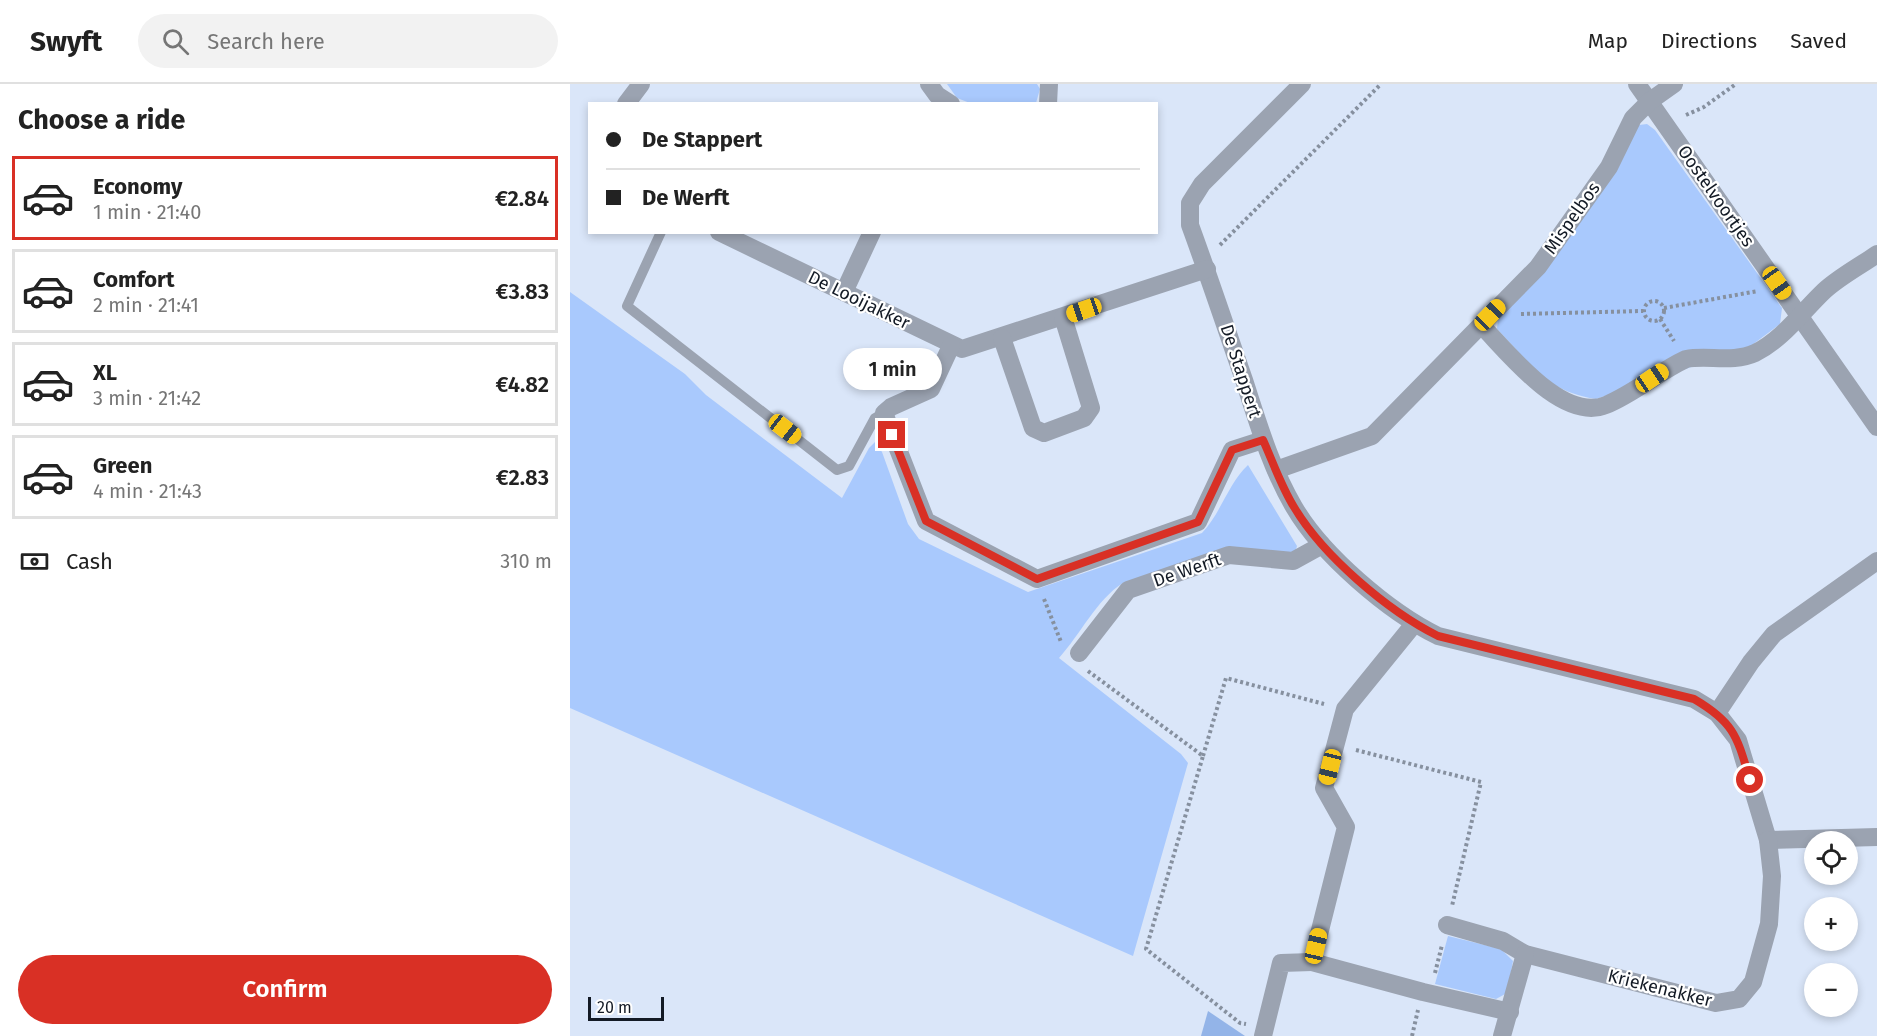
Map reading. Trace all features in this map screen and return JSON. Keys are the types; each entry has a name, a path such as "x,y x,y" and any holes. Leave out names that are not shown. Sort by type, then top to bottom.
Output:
{"street":[{"path":"628,102 641,84"},
{"path":"1048,102 1049,84"},
{"name":"De Stappert","path":"1302,84 1202,184 1191,203 1190,225 1263,440 1294,508 1322,545 1379,598 1414,624 1438,636 1694,699 1717,713 1738,740 1768,840"},
{"name":"Oostelvoortjes","path":"1637,84 1877,427"},
{"name":"Mispelbos","path":"1276,470 1372,436 1538,267 1609,167 1634,118 1650,102 1674,84"},
{"name":"De Looijakker","path":"723,234 951,346"},
{"path":"844,292 871,234"},
{"path":"1485,320 1546,389 1563,401 1581,407 1603,406 1622,398 1667,368 1686,360 1699,357 1733,358 1754,353 1775,340 1826,289 1877,254"},
{"path":"1204,262 1063,317 1002,338 962,349 951,346 931,389 891,407 884,413 926,521 1037,579 1198,522 1232,450 1263,440"},
{"path":"1002,338 1033,428 1044,433 1084,418 1091,408 1063,317"},
{"name":"De Werft","path":"1075,656 1128,590 1229,555 1293,561 1322,545"},
{"path":"1717,713 1751,662 1774,634 1877,561"},
{"path":"1312,962 1346,827 1324,788 1345,709 1414,624"},
{"path":"1768,840 1877,837"},
{"name":"Kriekenakker","path":"1447,925 1503,941 1525,954 1716,1003 1738,999 1753,982 1769,924 1772,876 1768,840"},
{"path":"1502,1036 1525,954"},
{"path":"1264,1032 1281,963 1312,962 1429,994 1510,1012"}],"lane":[{"path":"660,234 627,306 837,470 849,466 875,418 884,413"}],"path":[{"path":"1204,262 1381,84"},
{"path":"1666,125 1704,107 1736,84"},
{"path":"1664,308 1769,289 1777,283"},
{"path":"1651,300 1661,303 1664,315 1655,321 1645,317 1643,311 1651,300"},
{"path":"1485,320 1643,311"},
{"path":"1037,579 1075,656 1203,756"},
{"path":"1264,1032 1240,1023 1146,949 1226,678 1345,709"},
{"path":"1335,745 1481,782 1429,994"}],"shaded area":[{"path":"947,84 1037,84 1040,89 1036,102 967,102 957,98"},
{"path":"1647,124 1655,130 1782,308 1780,324 1748,348 1596,399 1564,390 1540,374 1497,329 1498,318 1639,125"},
{"path":"570,292 685,374 706,395 842,498 869,448 875,442 882,452 908,524 919,539 1028,592 1202,533 1235,481 1248,465 1297,546 1295,553 1217,551 1123,583 1105,598 1059,658 1181,754 1188,763 1133,956 570,708"},
{"path":"1448,936 1501,949 1513,961 1507,993 1496,999 1435,984"},
{"path":"1208,1011 1245,1036 1201,1036"}],"route":[{"path":"892,435 926,521 1037,579 1198,522 1232,450 1263,440 1294,508 1322,545 1379,598 1414,624 1438,636 1694,699 1717,713 1732,729 1738,740 1750,780"}]}
